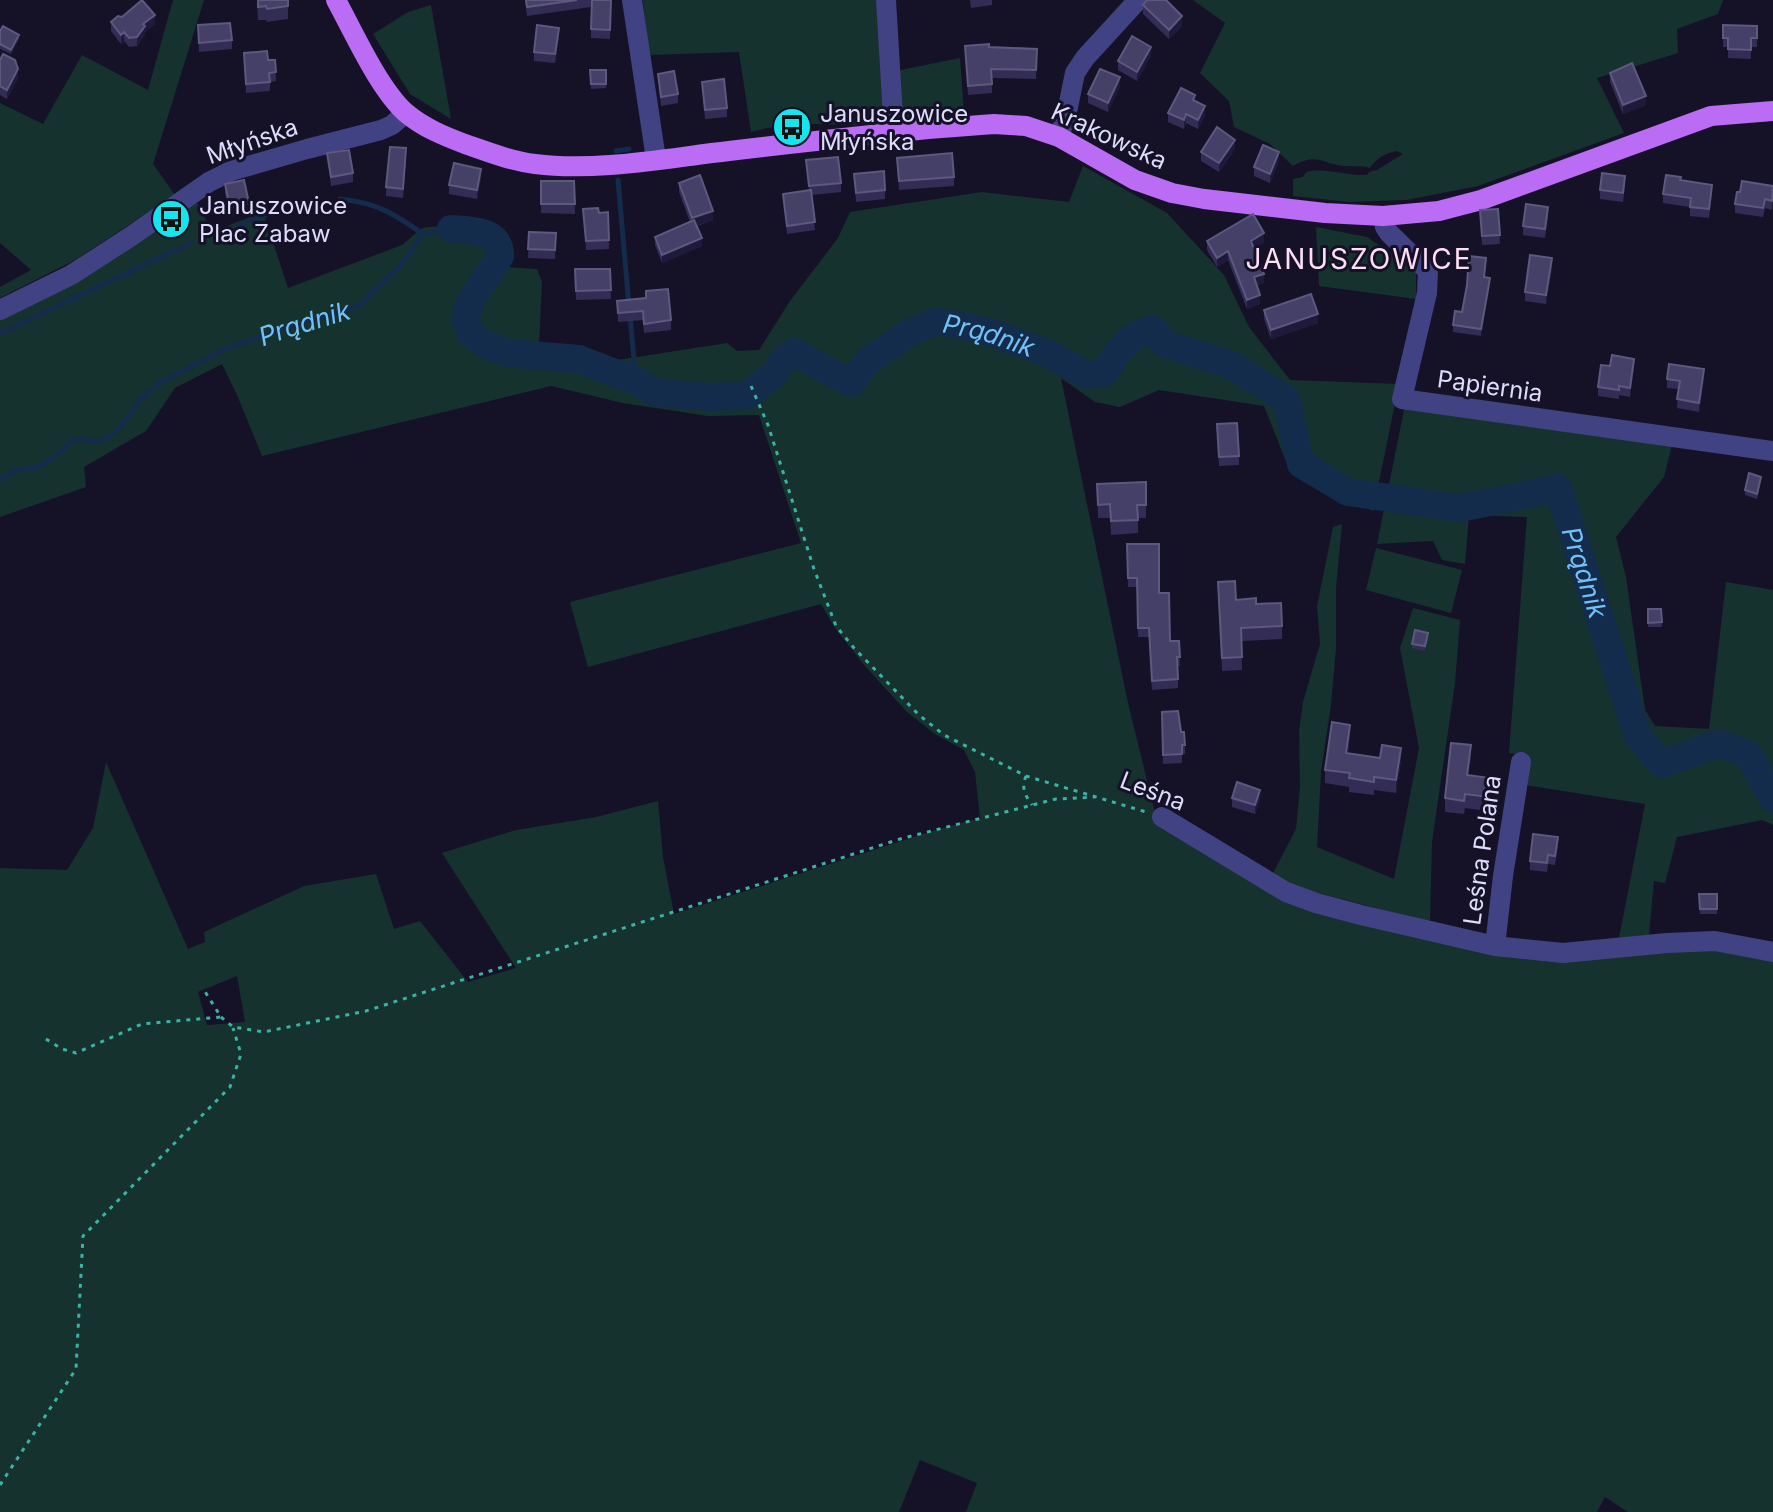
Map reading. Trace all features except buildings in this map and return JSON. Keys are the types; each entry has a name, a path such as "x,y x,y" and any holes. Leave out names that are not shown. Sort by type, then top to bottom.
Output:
{"main road":[{"name":"Krakowska","path":"336,0 389,93 406,113 444,136 523,162 547,165 656,159 965,125 1002,124 1037,129 1059,137 1135,180 1182,195 1336,215 1383,216 1439,211 1481,200 1711,116 1773,111"}],"street":[{"path":"632,0 656,159"},
{"path":"886,0 894,133"},
{"path":"1059,137 1075,73 1138,0"},
{"name":"Młyńska","path":"0,310 71,275 209,182 231,171 381,130 406,113"},
{"name":"Papiernia","path":"1383,216 1389,233 1428,271 1427,293 1402,399 1773,451"},
{"name":"Leśna Polana","path":"1495,946 1521,762"},
{"name":"Leśna","path":"1162,817 1286,892 1361,915 1495,946 1563,953 1715,941 1773,952"}],"path":[{"name":"Leśna","path":"751,386 768,425 814,569 836,626 854,648 919,715 944,735 1026,776 1162,817"},
{"path":"1026,776 1023,792 1032,805"},
{"path":"204,990 221,1017 233,1027 264,1032 366,1011 900,839 1056,799 1095,797"},
{"path":"46,1039 76,1053 142,1024 221,1017"},
{"path":"0,1485 76,1369 83,1236 230,1087 241,1054 233,1027"}],"green space":[{"path":"173,0 204,0 153,164 175,195 75,260 0,298 0,287 31,270 0,243 0,103 43,124 82,55 148,90"},
{"path":"643,0 878,0 889,120 857,125 812,124 751,132 739,52 649,55"},
{"path":"1193,0 1723,0 1718,14 1677,29 1678,53 1597,78 1624,133 1478,186 1406,200 1349,202 1293,196 1293,179 1314,171 1367,175 1403,154 1397,151 1385,155 1370,168 1336,165 1314,159 1293,166 1270,144 1234,127 1229,101 1200,73 1225,23"},
{"path":"431,5 451,119 410,94 373,34 408,12"},
{"path":"960,58 964,112 898,120 896,71"},
{"path":"1083,166 1167,213 1224,275 1249,327 1290,380 1399,384 1373,511 1289,469 1264,406 1159,390 1120,407 1095,402 1061,378 1128,703 1157,821 1266,889 1430,937 1741,951 1773,957 1773,1512 1628,1512 1605,1497 1597,1512 966,1512 977,1483 920,1460 899,1512 0,1512 0,868 67,870 93,828 106,762 188,949 205,942 204,932 304,886 376,874 394,929 420,921 468,982 516,968 442,853 516,830 596,817 658,801 663,857 674,914 980,818 975,772 964,750 935,734 907,712 864,665 821,604 588,667 570,602 801,543 759,415 708,416 623,403 551,386 262,456 222,364 175,388 146,431 84,467 86,487 0,517 0,319 196,200 212,232 263,212 288,288 402,245 422,228 459,224 495,231 511,242 503,267 537,269 542,282 539,346 605,362 727,343 737,351 759,350 790,301 838,238 850,212 982,192 1069,202","holes":["237,976 245,1022 207,1025 198,992"]},
{"path":"1316,227 1367,237 1416,271 1416,299 1319,286"},
{"path":"1405,405 1672,445 1664,477 1616,537 1626,577 1645,710 1655,726 1709,729 1726,582 1773,590 1773,825 1762,820 1677,837 1665,883 1654,881 1649,935 1619,938 1645,804 1525,785 1530,756 1509,753 1527,517 1469,515 1465,564 1442,560 1433,541 1377,544"},
{"path":"1342,524 1336,588 1336,648 1321,772 1317,847 1394,879 1419,748 1400,648 1413,608 1460,620 1455,683 1432,842 1430,922 1291,886 1272,875 1296,829 1300,787 1299,731 1303,702 1320,644 1317,606 1333,527"},
{"path":"1376,548 1462,570 1451,613 1366,590"}],"waterway":[{"path":"616,151 629,149"},
{"path":"618,180 629,306"},
{"path":"340,199 384,210 423,234"},
{"path":"240,225 267,215"},
{"name":"Prądnik","path":"0,479 52,459 73,440 95,442 108,438 159,383 223,350 359,306 400,266 423,234 451,229"},
{"name":"Prądnik","path":"451,229 483,233 496,241 499,247 500,256 467,310 466,319 471,334 507,353 579,359 636,381 654,392 711,397 747,396 794,352 851,383 869,360 909,333 937,321 983,330 1045,352 1087,375 1104,373 1117,353 1133,337 1152,329 1165,344 1231,365 1286,399 1301,464 1348,492 1460,508 1558,488 1638,736 1662,764 1719,743 1748,754 1773,799"},
{"path":"0,333 191,243"},
{"path":"630,316 636,381"}],"place":[{"name":"Januszowice Młyńska","path":"792,127"},
{"name":"Januszowice Plac Zabaw","path":"171,219"}],"district":[{"name":"JANUSZOWICE","path":"1359,259"}]}
